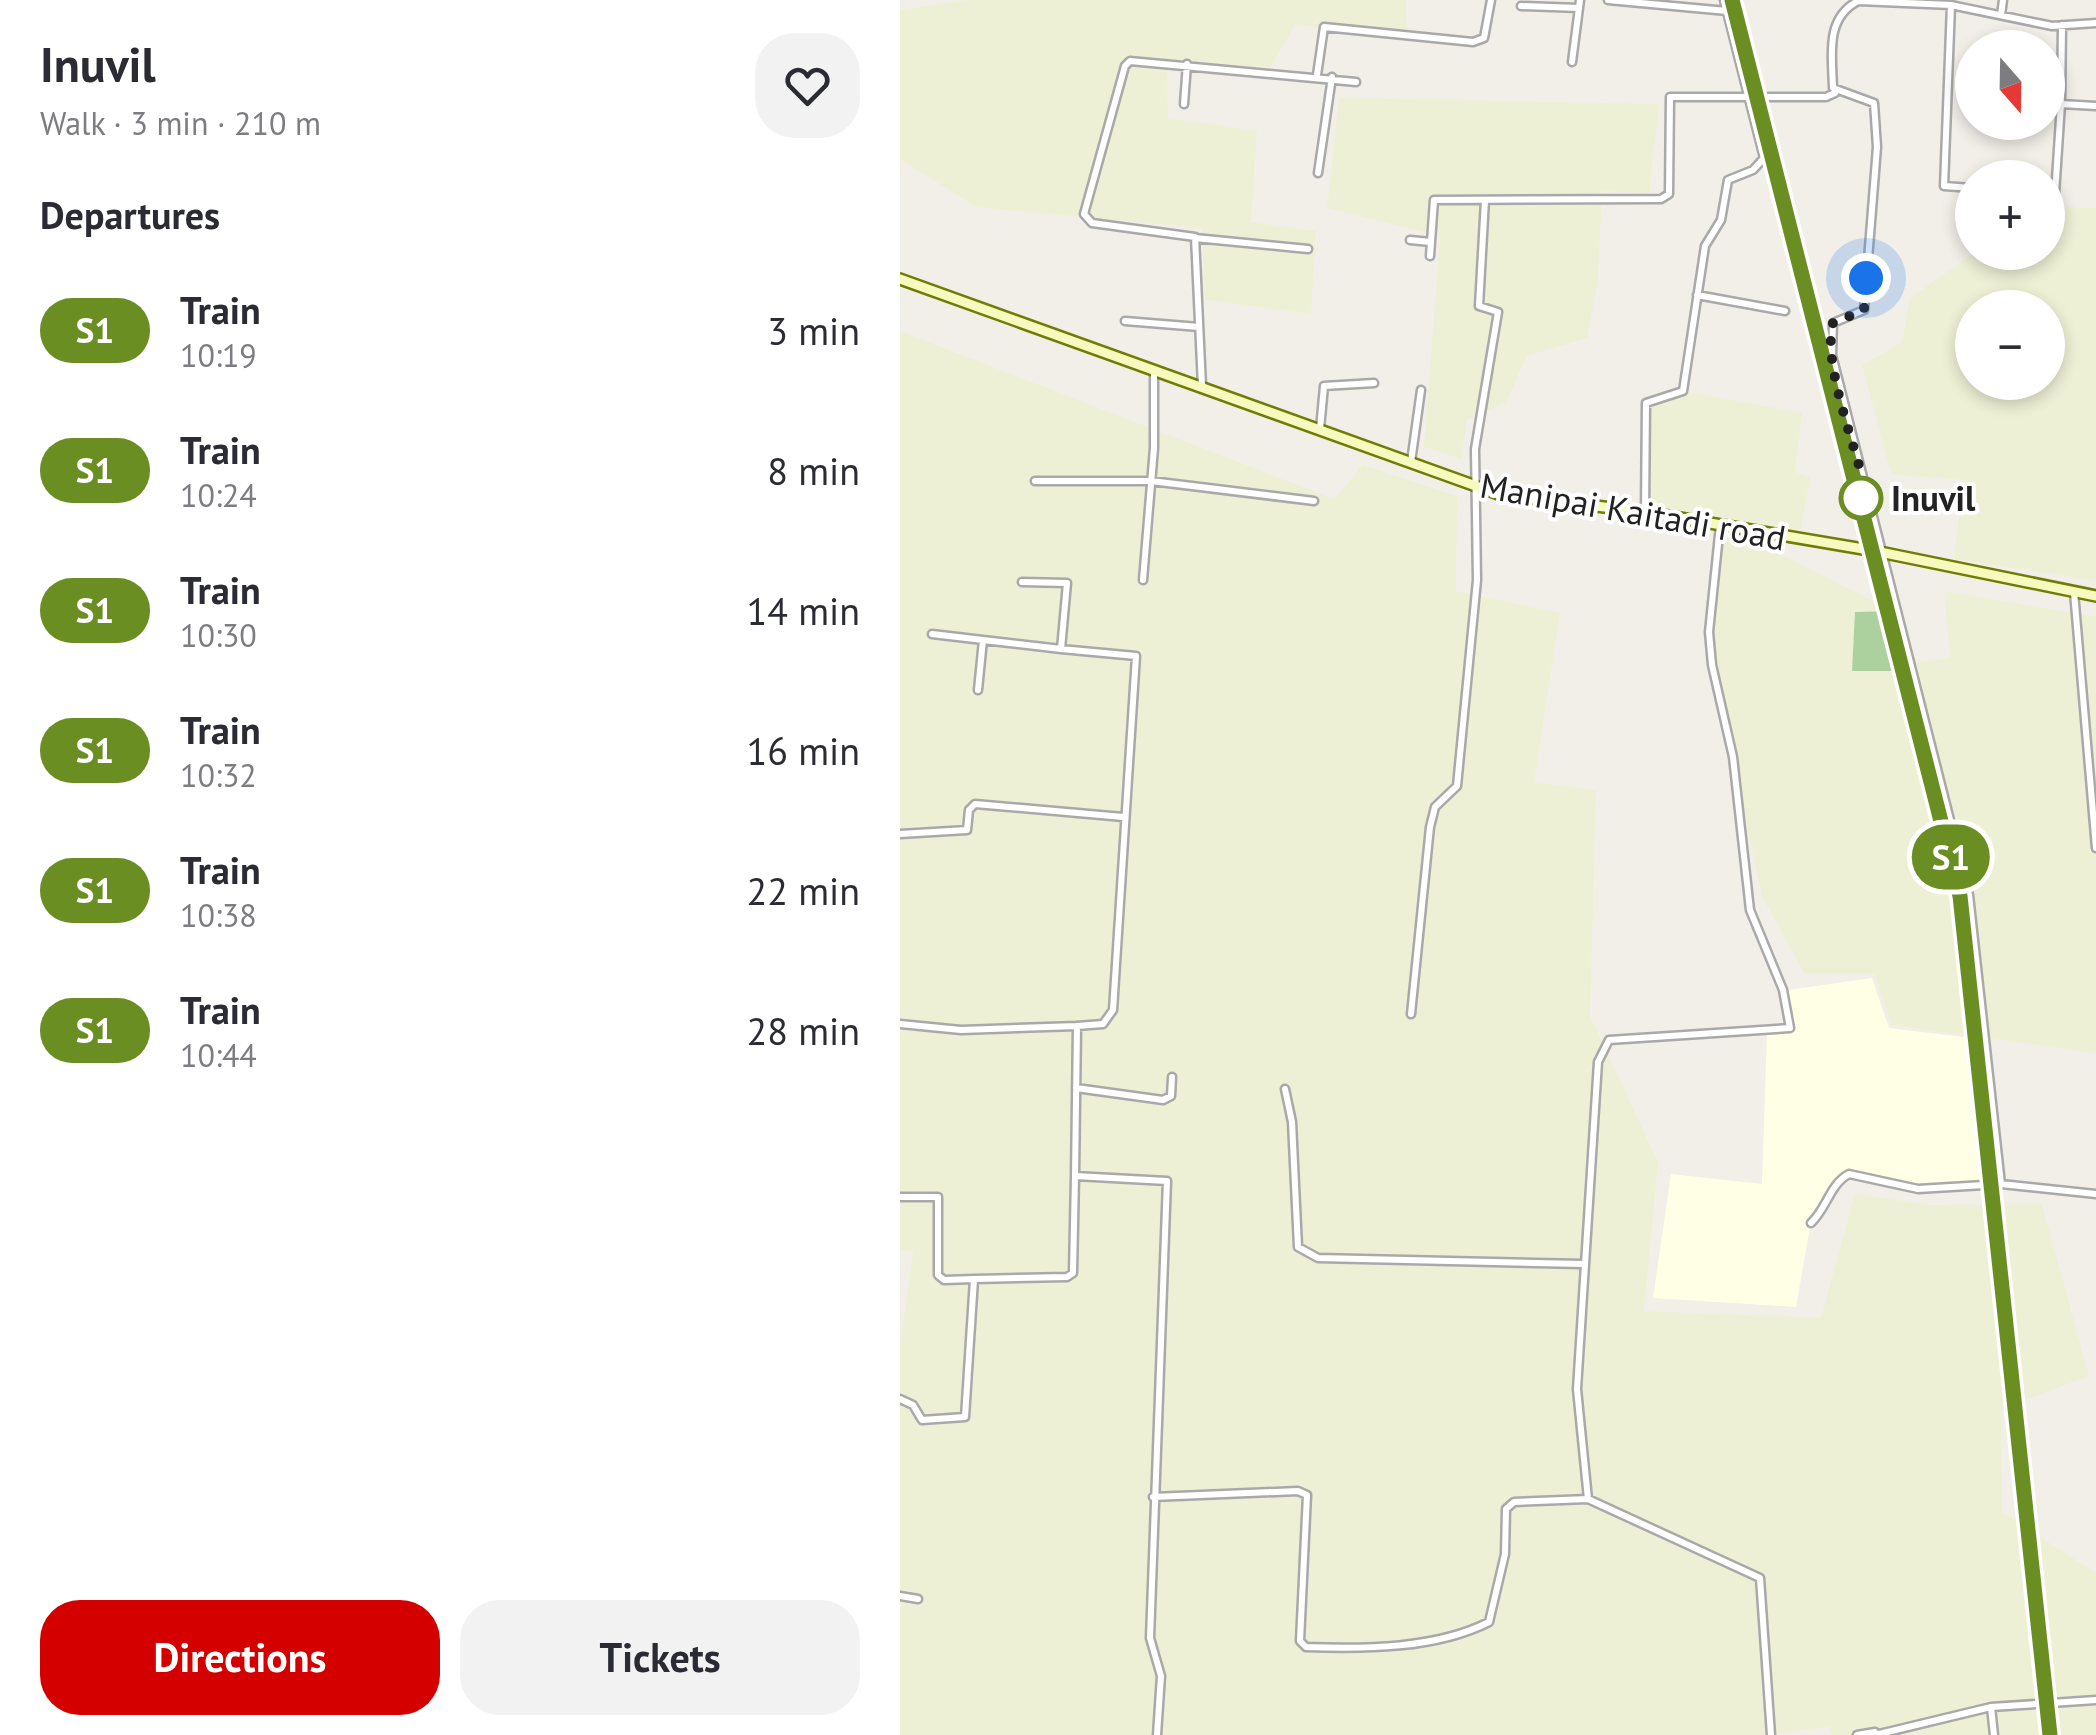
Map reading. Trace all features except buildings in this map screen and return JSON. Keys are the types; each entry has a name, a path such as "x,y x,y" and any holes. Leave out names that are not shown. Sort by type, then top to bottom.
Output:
{"main road":[{"name":"Manipai Kaitadi road","path":"900,279 1498,494 1646,512 1882,552 2096,596"}],"street":[{"path":"1317,75 1324,27 1473,42 1484,38 1488,31 1491,0"},
{"path":"1608,0 1727,11"},
{"path":"1646,512 1646,403 1683,391 1705,246 1720,220 1728,180 1752,170 1764,158 1724,0"},
{"path":"1836,93 1832,44 1837,19 1842,9 1858,0 1950,5 2062,25 2096,23"},
{"path":"2002,16 2003,0"},
{"path":"1521,6 1579,4 1572,62"},
{"path":"1950,5 1944,186 1955,187"},
{"path":"2062,25 2062,30"},
{"path":"1308,249 1092,224 1084,214 1125,66 1130,61 1317,75 1356,82"},
{"path":"1184,104 1187,64"},
{"path":"1318,172 1332,77"},
{"path":"1430,256 1434,200 1661,199 1669,194 1670,97 1750,99 1826,97 1836,93 1868,98 1877,110 1864,310 1833,323 1832,355 1969,895 2001,1184"},
{"path":"2065,104 2096,106"},
{"path":"1411,1014 1430,827 1434,807 1456,786 1477,580 1474,448 1498,312 1479,306 1485,200"},
{"path":"1195,238 1202,386"},
{"path":"1410,240 1431,242"},
{"path":"1697,295 1785,311"},
{"path":"1124,320 1199,327"},
{"path":"1143,580 1154,368"},
{"path":"1320,430 1324,384 1374,382"},
{"path":"1411,462 1422,390"},
{"path":"1035,481 1151,481 1314,501"},
{"path":"1588,1499 1577,1389 1598,1062 1608,1040 1790,1028 1783,990 1750,910 1733,757 1712,665 1709,632 1720,525"},
{"path":"1022,582 1067,582 1062,649"},
{"path":"2074,592 2096,848"},
{"path":"900,1024 962,1030 1076,1026 1103,1024 1113,1010 1136,656 932,634"},
{"path":"978,690 983,640"},
{"path":"900,834 967,830 969,810 976,804 1123,817"},
{"path":"900,1197 938,1198 938,1275 944,1280 1066,1278 1073,1273 1076,1026"},
{"path":"1076,1088 1163,1100 1171,1096 1172,1077"},
{"path":"1284,1089 1292,1122 1298,1247 1318,1258 1583,1264"},
{"path":"1812,1223 1824,1211 1838,1180 1850,1174 1918,1189 2001,1184 2096,1194"},
{"path":"1076,1176 1167,1181 1150,1638 1161,1676 1157,1735"},
{"path":"900,1399 913,1405 922,1420 965,1417 974,1280"},
{"path":"1153,1497 1298,1491 1307,1494 1300,1641 1306,1648 1409,1643 1489,1622 1505,1554 1506,1509 1514,1502 1588,1499 1760,1578 1772,1735"},
{"path":"900,1596 918,1599"},
{"path":"1857,1735 1991,1706 2096,1700"},
{"path":"1991,1706 1994,1735"}],"shaded area":[{"path":"967,0 1406,0 1407,32 1295,25 1270,68 1167,62 1168,118 1257,131 1251,222 1316,231 1311,314 1205,300 1202,228 976,207 900,159 900,10"},
{"path":"1339,98 1659,104 1649,193 1602,191 1598,280 1587,338 1527,356 1506,402 1467,420 1461,459 1424,447 1440,236 1327,208"},
{"path":"2065,207 2096,208 2096,581 1954,559 1963,480 1891,474 1862,365 1902,342 1910,298 1955,266 1955,270 2065,270"},
{"path":"900,331 1334,499 1363,465 1457,496 1456,591 1560,613 1534,782 1596,791 1590,1016 1658,1162 1644,1311 1821,1318 1855,1194 1931,1205 2042,1204 2089,1376 2001,1409 2002,1512 2096,1573 2096,1735 1832,1735 1830,1727 1764,1735 900,1735 900,1347 913,1252 900,1249"},
{"path":"1683,391 1802,413 1795,472 1810,477 1799,539 1726,527 1893,611 1855,612 1852,671 1950,658 1944,591 2096,617 2096,1053 1891,1025 1874,974 1805,974 1762,897 1721,702 1709,632 1720,525 1645,512 1646,403"},
{"path":"1872,978 1889,1028 1971,1038 1989,1183 1918,1187 1849,1172 1836,1179 1811,1221 1796,1307 1653,1298 1671,1174 1762,1184 1767,1034 1794,1032 1788,990"}],"green space":[{"path":"1893,611 1909,671 1852,671 1855,612"}],"railway":[{"path":"1732,0 1960,896 2050,1735"}],"train":[{"name":"S1","path":"1732,0 1960,896 1994,1184 2050,1735"}],"place":[{"name":"Inuvil","path":"1861,498"}],"route":[{"path":"1861,498 1865,487 1832,355 1831,330 1833,323 1864,310 1866,278"}]}
